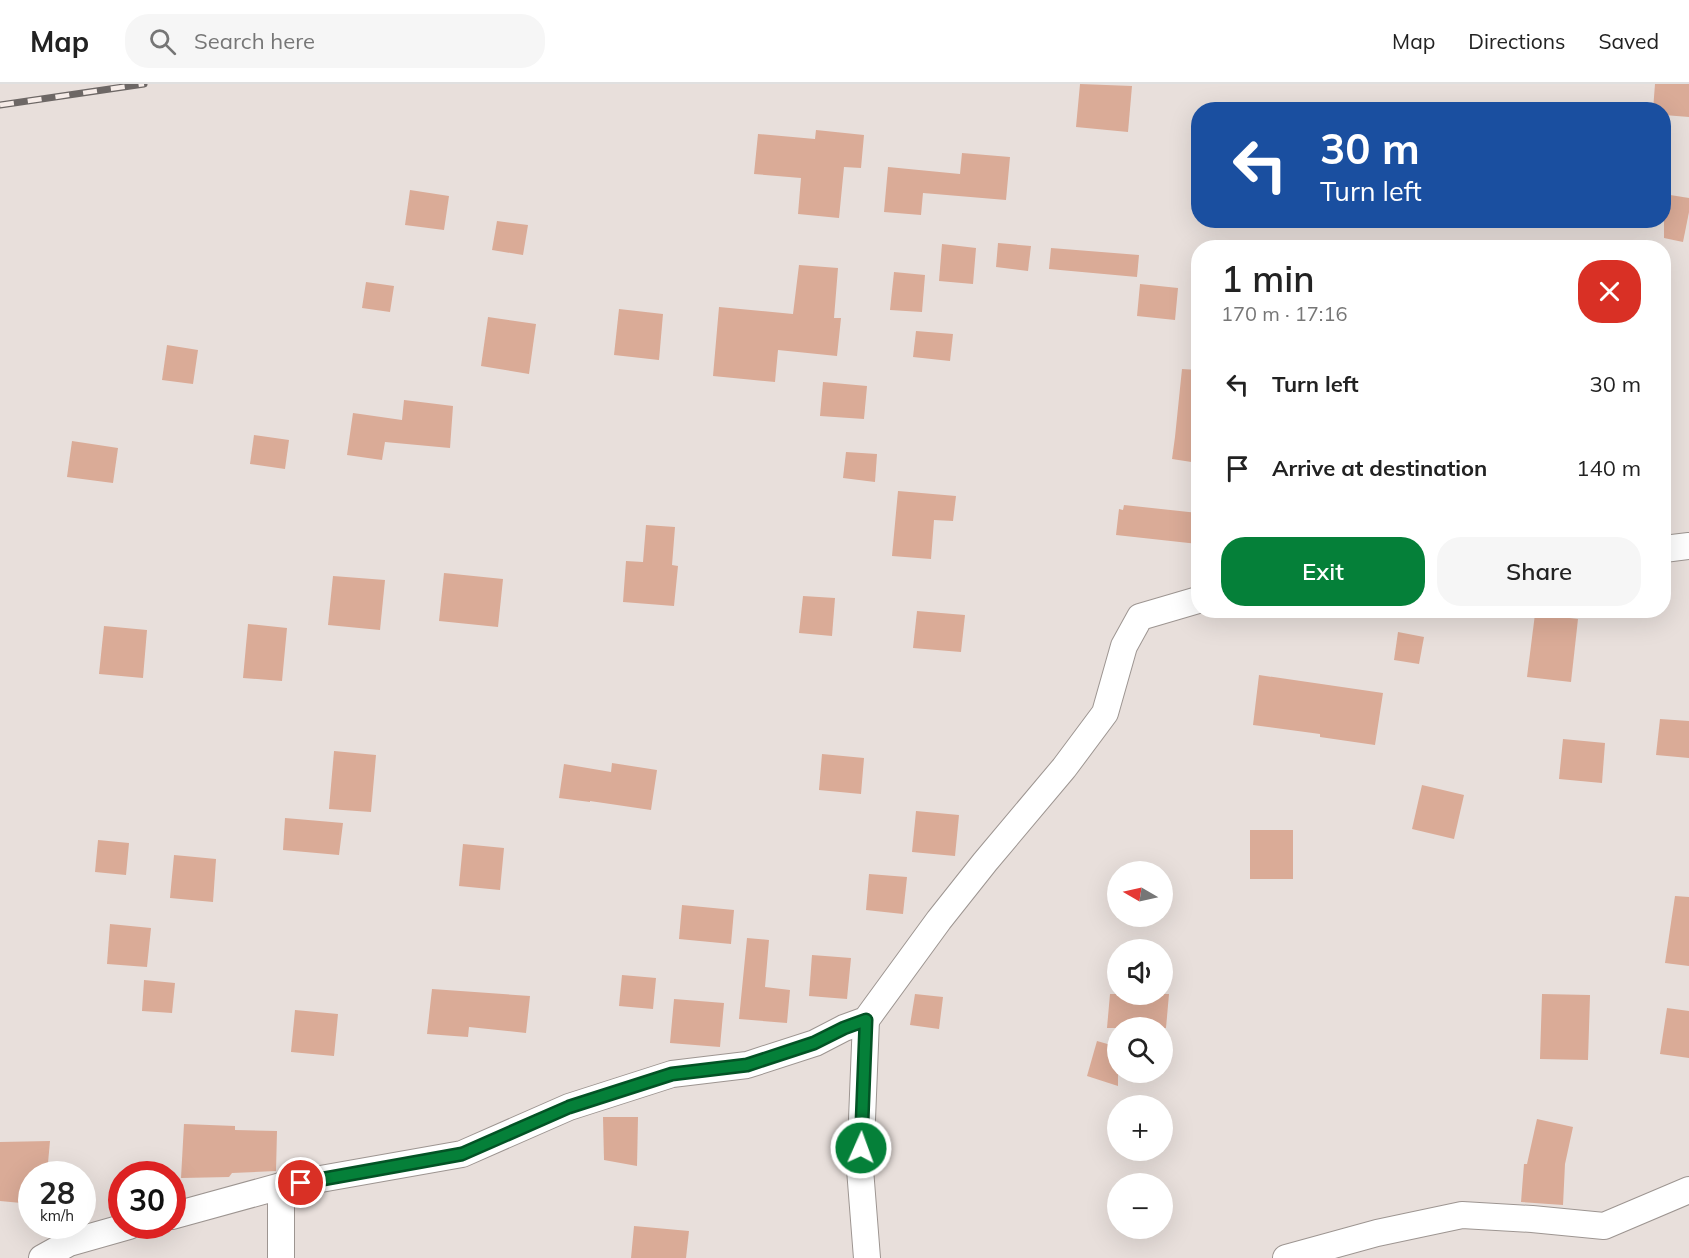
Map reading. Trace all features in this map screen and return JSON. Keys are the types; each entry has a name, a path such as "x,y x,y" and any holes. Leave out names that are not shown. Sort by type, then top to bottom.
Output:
{"street":[{"path":"1671,548 1689,546"},
{"path":"867,1258 860,1169 866,1020 939,920 1064,768 1105,712 1124,646 1140,617 1191,602"},
{"path":"186,1212 281,1186 462,1154 569,1107 672,1074 747,1065 814,1043 866,1020"},
{"path":"281,1186 281,1258"},
{"path":"1286,1258 1377,1233 1462,1215 1604,1226 1689,1190"},
{"path":"42,1258 69,1243 108,1232"}],"building":[{"path":"1080,84 1132,86 1128,132 1076,127"},
{"path":"1655,84 1689,84 1689,117 1671,116 1671,102 1654,102"},
{"path":"816,130 864,135 861,168 844,167 839,218 798,214 801,178 754,174 758,134 815,139"},
{"path":"962,153 1010,157 1006,200 923,193 921,215 884,212 888,167 960,174"},
{"path":"410,190 449,196 444,230 405,225"},
{"path":"1671,195 1689,198 1689,212 1683,242 1664,238 1664,228 1671,228"},
{"path":"497,221 528,225 523,255 492,250"},
{"path":"998,243 1031,246 1028,271 996,267"},
{"path":"942,244 976,248 973,284 939,281"},
{"path":"1051,248 1139,255 1137,277 1049,269"},
{"path":"799,265 838,268 834,318 841,318 837,356 778,350 775,382 713,376 719,307 793,314"},
{"path":"894,272 925,275 922,312 890,310"},
{"path":"366,282 394,286 390,312 362,308"},
{"path":"1140,284 1178,288 1175,320 1137,316"},
{"path":"619,309 663,314 659,360 614,355"},
{"path":"488,317 536,324 529,374 481,366"},
{"path":"916,331 953,334 950,361 913,357"},
{"path":"167,345 198,350 193,384 162,380"},
{"path":"1182,369 1191,370 1191,462 1172,459"},
{"path":"823,382 867,386 864,419 820,416"},
{"path":"404,400 453,406 450,448 385,442 382,460 347,455 353,413 402,420"},
{"path":"254,435 289,440 285,469 250,464"},
{"path":"72,441 118,448 113,483 67,477"},
{"path":"846,452 877,454 875,482 843,478"},
{"path":"898,491 956,496 953,521 934,520 931,559 892,556"},
{"path":"1124,505 1191,512 1191,543 1116,535 1119,509 1123,510"},
{"path":"646,525 675,527 672,565 678,566 674,606 623,602 626,561 643,562"},
{"path":"444,573 503,579 498,627 439,621"},
{"path":"333,576 385,580 380,630 328,625"},
{"path":"803,596 835,598 832,636 799,633"},
{"path":"917,611 965,615 961,652 913,648"},
{"path":"1534,618 1578,619 1571,682 1527,677"},
{"path":"248,624 287,628 282,681 243,678"},
{"path":"104,626 147,630 143,678 99,674"},
{"path":"1398,632 1424,637 1419,664 1394,660"},
{"path":"1259,675 1383,693 1375,745 1320,737 1320,734 1253,725"},
{"path":"1660,719 1689,721 1689,758 1656,755"},
{"path":"1563,739 1605,743 1602,783 1559,779"},
{"path":"334,751 376,755 371,812 329,809"},
{"path":"822,754 864,758 861,794 819,790"},
{"path":"612,763 657,770 651,810 559,798 564,764 611,772"},
{"path":"1422,785 1464,795 1454,839 1412,829"},
{"path":"916,811 959,815 955,856 912,852"},
{"path":"285,818 343,823 339,855 283,850"},
{"path":"1250,830 1293,830 1293,879 1250,879"},
{"path":"98,840 129,843 126,875 95,872"},
{"path":"463,844 504,848 500,890 459,886"},
{"path":"174,855 216,859 213,902 170,898"},
{"path":"869,874 907,877 903,914 866,910"},
{"path":"1675,896 1689,897 1689,966 1665,963"},
{"path":"682,905 734,910 731,944 679,939"},
{"path":"110,924 151,928 147,967 107,964"},
{"path":"747,938 769,940 765,987 790,990 787,1023 739,1019"},
{"path":"812,955 851,958 847,999 809,996"},
{"path":"622,975 656,978 653,1009 619,1006"},
{"path":"144,980 175,983 172,1013 142,1011"},
{"path":"432,989 530,996 526,1033 469,1027 468,1037 427,1034"},
{"path":"915,994 943,997 939,1029 910,1025"},
{"path":"1542,994 1590,995 1588,1060 1540,1059"},
{"path":"674,999 724,1003 720,1047 670,1043"},
{"path":"1109,1005 1168,1005 1167,1017 1108,1017"},
{"path":"1667,1008 1689,1011 1689,1058 1660,1054"},
{"path":"295,1010 338,1014 334,1056 291,1052"},
{"path":"1097,1041 1107,1044 1107,1082 1087,1076"},
{"path":"603,1117 638,1117 637,1166 604,1160"},
{"path":"1537,1119 1573,1127 1565,1164 1563,1205 1521,1202 1524,1164 1527,1164"},
{"path":"184,1124 235,1126 235,1130 277,1131 276,1171 232,1173 229,1177 186,1178 186,1161 182,1161"},
{"path":"50,1141 48,1161 18,1161 18,1203 0,1201 0,1142"},
{"path":"634,1226 689,1231 686,1258 631,1258"}],"railway":[{"path":"0,105 144,84"}],"route":[{"path":"301,1183 462,1154 569,1107 672,1074 747,1065 814,1043 866,1020 861,1148"}]}
